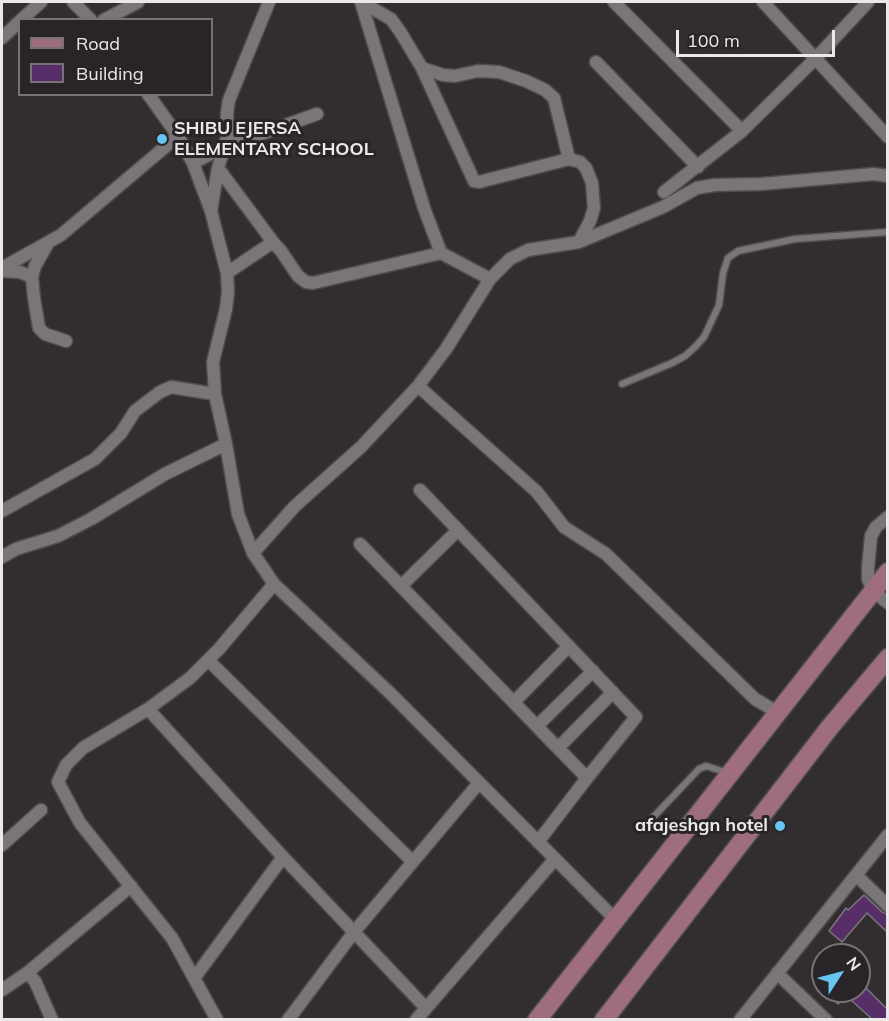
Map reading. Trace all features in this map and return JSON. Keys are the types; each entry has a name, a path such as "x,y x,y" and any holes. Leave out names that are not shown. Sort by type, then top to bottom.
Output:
{"main road":[{"path":"537,1020 777,712 880,597 888,572"},
{"path":"604,1020 830,727 888,658"}],"street":[{"path":"22,18 40,2"},
{"path":"73,2 89,18"},
{"path":"108,18 138,2"},
{"path":"211,211 218,168 227,138 229,99 268,2"},
{"path":"361,2 391,19 422,68 474,181 479,182 569,159 580,162 592,183 594,208 579,242"},
{"path":"361,2 424,208 441,253"},
{"path":"614,2 742,131"},
{"path":"763,2 888,137"},
{"path":"664,192 742,131 815,59 868,2"},
{"path":"2,38 18,22"},
{"path":"596,62 698,167"},
{"path":"422,68 443,75 455,76 478,71 499,72 545,90 554,98 569,159"},
{"path":"149,96 178,136 193,163 211,211 227,273 226,309 213,363 215,394 226,444 237,514 253,553 274,584 391,694 615,919"},
{"path":"193,163 224,147 317,114"},
{"path":"2,269 61,235 178,136"},
{"path":"218,168 281,250 298,276 306,282 313,283 441,253 490,279"},
{"path":"253,553 295,506 361,447 418,386 446,349 490,279 510,259 528,250 579,242 663,207 697,188 874,174 888,176"},
{"path":"50,242 39,257 33,277 34,298 39,328 51,337 66,341"},
{"path":"227,273 273,242"},
{"path":"2,269 33,277"},
{"path":"418,386 537,492 564,528 606,554 755,699 777,712"},
{"path":"2,511 95,459 121,433 135,411 160,392 171,387 215,394"},
{"path":"2,557 16,549 58,536 91,519 165,474 226,444"},
{"path":"420,490 636,717 538,842"},
{"path":"880,597 868,579 871,536 876,527 888,517"},
{"path":"401,586 458,530"},
{"path":"360,544 587,778"},
{"path":"217,1020 172,938 80,822 58,782 66,765 83,748 148,709 190,678 274,584"},
{"path":"514,702 569,646"},
{"path":"208,660 413,862"},
{"path":"537,726 593,671"},
{"path":"558,748 613,692"},
{"path":"148,709 283,857 425,1007"},
{"path":"288,1020 354,932 479,783"},
{"path":"2,845 41,810"},
{"path":"740,1020 888,835"},
{"path":"195,977 283,857"},
{"path":"416,1020 555,859"},
{"path":"856,875 888,906"},
{"path":"2,990 27,973 132,886"},
{"path":"27,973 35,981 52,1020"},
{"path":"777,973 826,1020"}],"lane":[{"path":"622,384 685,356 704,337 719,305 723,273 728,258 738,251 795,239 888,232"},
{"path":"643,828 699,769 706,766 729,773"}],"building":[{"path":"864,895 882,912 888,914 888,933 867,913 842,942 829,931 846,908 848,910"},
{"path":"871,993 888,1010 888,1020 873,1020 854,1003 871,1003"}],"place":[{"name":"SHIBU EJERSA ELEMENTARY SCHOOL","path":"162,139"},
{"name":"afajeshgn hotel","path":"780,826"}]}
